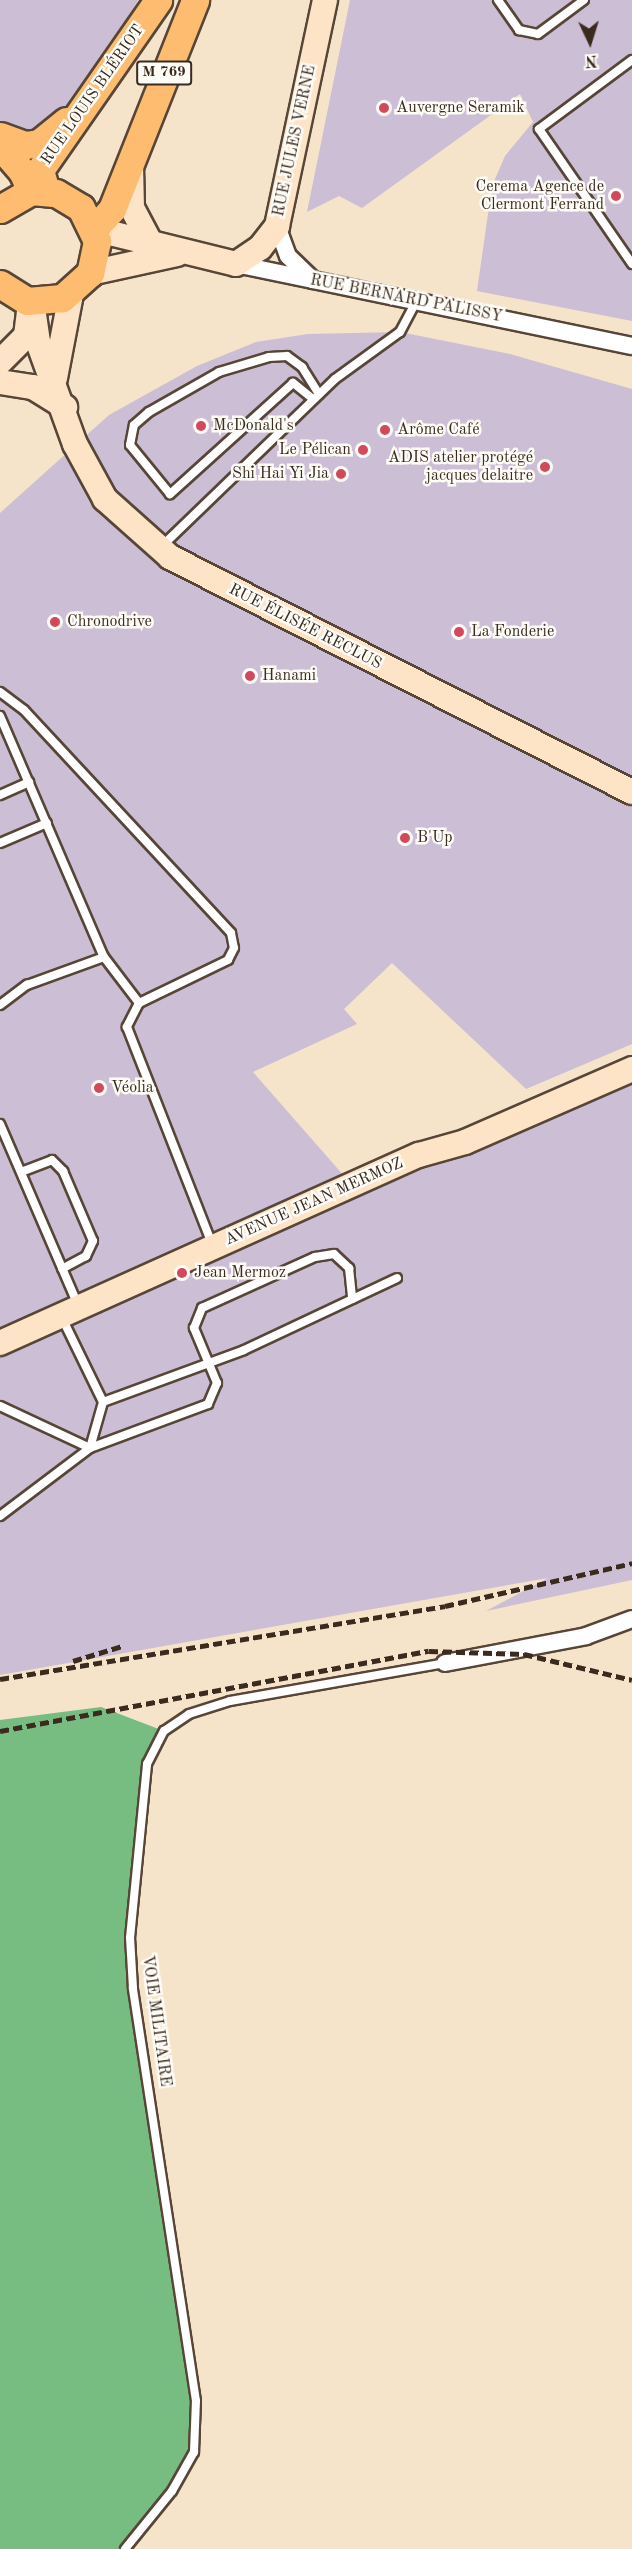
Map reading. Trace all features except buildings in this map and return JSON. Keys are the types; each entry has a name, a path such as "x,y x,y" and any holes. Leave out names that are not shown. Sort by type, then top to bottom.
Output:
{"main road":[{"name":"M 769","path":"94,229 112,209 133,147 195,0"},
{"name":"RUE JULES VERNE","path":"236,264 277,226 325,0"},
{"path":"0,136 25,145 64,124 154,7"},
{"name":"RUE LOUIS BLÉRIOT","path":"39,191 40,170 154,7"},
{"path":"0,146 39,191 74,202 94,229 96,252 90,273 71,294 54,383"},
{"path":"133,147 132,208 150,242"},
{"path":"0,209 39,191"},
{"name":"RUE BERNARD PALISSY","path":"94,229 150,242 179,253 236,264"},
{"name":"RUE BERNARD PALISSY","path":"90,273 179,253"},
{"path":"0,284 29,301 71,294"},
{"path":"0,362 26,336 29,301"},
{"name":"RUE ÉLISÉE RECLUS","path":"29,301 38,342 64,407 75,444 105,499 160,548 632,792"},
{"path":"0,382 33,387 64,407"},
{"name":"AVENUE JEAN MERMOZ","path":"0,1343 213,1246 632,1069"}],"street":[{"path":"277,226 288,256 314,281"},
{"name":"RUE BERNARD PALISSY","path":"236,264 632,346"},
{"path":"445,1663 586,1636 632,1619"}],"lane":[{"path":"498,0 519,30 538,34 584,0"},
{"path":"632,60 539,129 632,264"},
{"path":"160,548 316,397 400,332 416,302"},
{"path":"269,357 294,362 316,397 293,383 170,494 130,445 134,425 149,412 219,372 269,357"},
{"path":"0,692 24,710 231,933 234,948 228,960 139,1002 127,1027 213,1246"},
{"path":"0,716 105,957 139,1002"},
{"path":"0,795 29,782"},
{"path":"0,843 47,823"},
{"path":"0,1005 27,985 105,957"},
{"path":"0,1124 62,1269 70,1312 103,1402 90,1448"},
{"path":"21,1172 52,1160 63,1171 93,1241 86,1256 62,1269"},
{"path":"0,1516 90,1448 208,1404 217,1383 194,1328 202,1308 315,1257 334,1254 349,1268 352,1299"},
{"path":"103,1402 208,1363 397,1278"},
{"path":"0,1406 90,1448"},
{"name":"VOIE MILITAIRE","path":"125,2549 172,2491 194,2452 196,2401 133,1988 130,1938 147,1764 164,1731 189,1714 230,1701 445,1663"}],"shaded area":[{"path":"0,0 138,0 69,121 38,137 0,124"},
{"path":"350,0 632,0 632,321 477,291 492,186 505,156 533,122 520,94 362,208 339,196 307,212"},
{"path":"400,332 510,354 632,389 632,1044 526,1089 392,963 344,1009 357,1024 253,1072 352,1185 632,1065 632,1580 486,1611 548,1578 0,1675 0,513 109,415 197,366 256,342 308,334"}],"green space":[{"path":"101,1707 164,1731 147,1764 130,1938 133,1988 196,2401 194,2452 172,2491 125,2549 0,2549 0,1720"}],"railway":[{"path":"0,1679 445,1606 632,1563"},
{"path":"73,1661 122,1646"},
{"path":"0,1731 429,1651 524,1654 632,1680"}],"place":[{"name":"Auvergne Seramik","path":"384,108"},
{"name":"Cerema Agence de Clermont Ferrand","path":"616,196"},
{"name":"McDonald's","path":"201,426"},
{"name":"Arôme Café","path":"385,430"},
{"name":"Le Pélican","path":"363,450"},
{"name":"ADIS atelier protégé jacques delaitre","path":"545,467"},
{"name":"Shi Hai Yi Jia","path":"341,474"},
{"name":"Chronodrive","path":"55,622"},
{"name":"La Fonderie","path":"459,632"},
{"name":"Hanami","path":"250,676"},
{"name":"B'Up","path":"405,838"},
{"name":"Véolia","path":"99,1088"},
{"name":"Jean Mermoz","path":"182,1273"}]}
